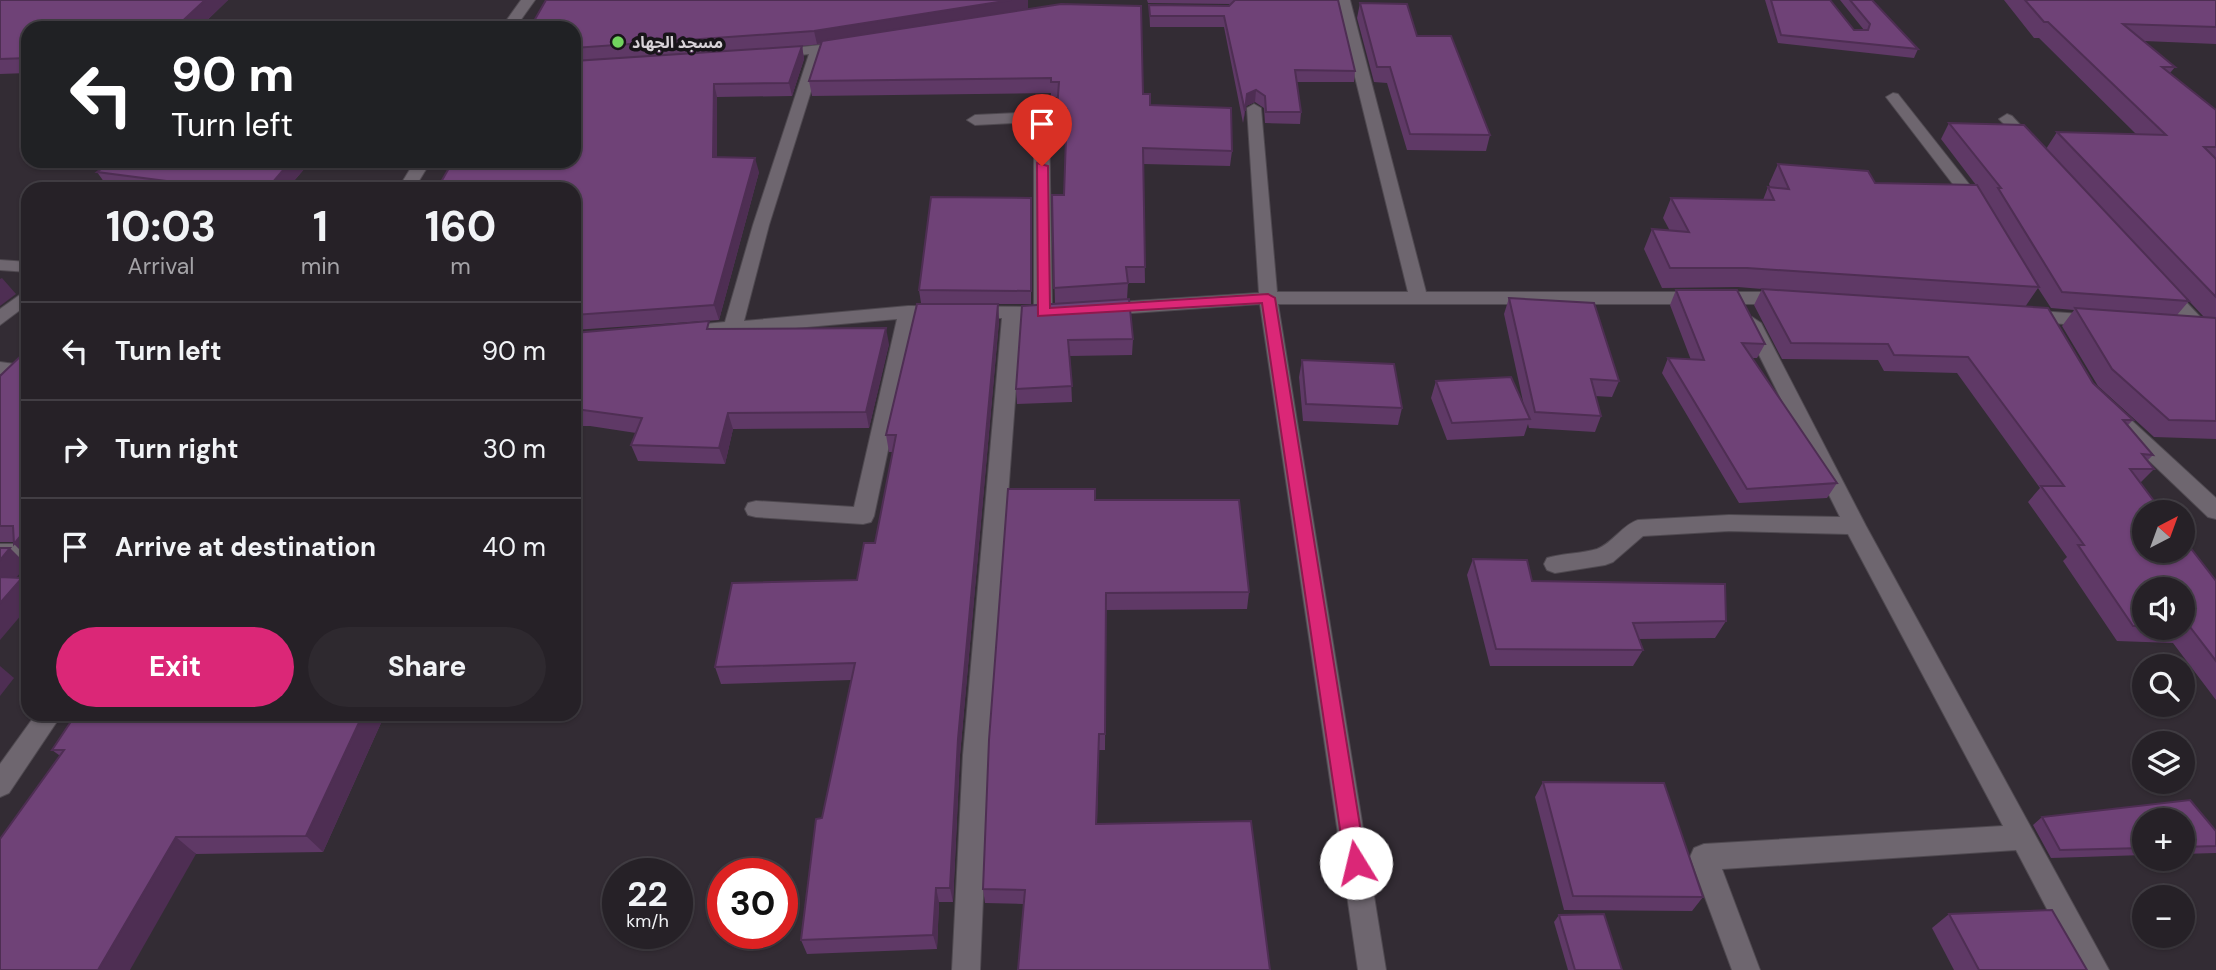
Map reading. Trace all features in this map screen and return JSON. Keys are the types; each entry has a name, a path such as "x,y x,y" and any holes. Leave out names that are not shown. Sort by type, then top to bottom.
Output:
{"street":[{"path":"513,21 528,0"},
{"path":"1343,0 1419,299"},
{"path":"763,55 858,45"},
{"path":"733,328 761,225 817,51"},
{"path":"1894,97 1969,191 1990,225"},
{"path":"1254,108 1268,298 1372,970"},
{"path":"975,120 1041,117 1043,313"},
{"path":"2007,119 2044,159"},
{"path":"0,265 21,266"},
{"path":"2154,278 2208,328"},
{"path":"2031,294 2057,339"},
{"path":"1738,296 1856,526 2021,837 2095,970"},
{"path":"680,332 908,312 1043,313 1268,298 1801,298"},
{"path":"0,319 21,301"},
{"path":"756,509 863,516 908,312"},
{"path":"966,970 975,755 1012,314"},
{"path":"2003,314 2109,321"},
{"path":"2174,326 2208,328"},
{"path":"2108,411 2216,511"},
{"path":"1555,564 1605,556 1638,528 1729,523 1856,526"},
{"path":"0,553 21,553"},
{"path":"0,785 45,721"},
{"path":"1746,970 1704,857 2021,837"}],"building":[{"path":"0,0 205,0 182,21 21,21 21,58 0,59"},
{"path":"546,0 1011,0 814,31 581,48 581,21 534,21"},
{"path":"1235,0 1338,0 1355,71 1295,70 1301,112 1266,112 1265,96 1256,90 1247,94 1245,111 1224,16 1150,16 1149,5 1229,6"},
{"path":"1771,0 1830,0 1854,30 1868,30 1870,24 1850,0 1872,0 1918,49 1781,35"},
{"path":"2025,0 2216,0 2216,27 2123,24 2175,67 2162,67 2216,110 2216,147 2204,147 2216,159 2216,297 2057,132 2166,135 2048,22 2044,22"},
{"path":"1360,3 1407,4 1417,36 1451,36 1490,135 1410,134 1390,67 1377,67"},
{"path":"1061,4 1141,6 1143,94 1150,94 1150,105 1231,108 1232,151 1143,148 1145,267 1126,267 1128,283 1054,288 1052,195 1064,195 1067,109 1057,109 1059,82 1051,82 1051,78 809,81 822,41"},
{"path":"802,46 789,83 714,84 713,157 755,158 714,305 581,314 581,182 441,182 449,168 581,168 581,61"},
{"path":"1949,123 2024,125 2189,301 2062,292 1998,188 2001,188"},
{"path":"1778,164 1868,171 1875,183 1977,185 2039,287 1747,268 1670,268 1652,229 1689,232 1671,198 1774,200 1768,187 1789,189"},
{"path":"102,168 285,168 273,182 174,182 97,172"},
{"path":"931,197 1031,198 1031,291 919,290"},
{"path":"1762,289 2048,308 2093,383 2133,420 2123,420 2153,455 2142,454 2154,469 2130,469 2153,500 2132,500 2132,564 2194,564 2195,554 2216,581 2216,661 2195,634 2195,577 2132,577 2132,625 2078,545 2084,545 2041,486 2064,486 1968,357 1894,355 1888,344 1791,343"},
{"path":"1676,290 1737,290 1765,344 1742,343 1837,483 1747,489 1668,358 1704,360"},
{"path":"1509,298 1594,303 1619,381 1591,379 1601,416 1535,412"},
{"path":"1129,299 1133,339 1068,340 1072,386 1016,389 1022,306"},
{"path":"917,304 998,304 958,739 950,888 936,888 933,935 801,940 816,819 822,818 855,663 715,667 732,583 857,580 864,543 875,543 896,435 886,435"},
{"path":"2075,308 2216,318 2216,421 2169,420 2112,369"},
{"path":"709,321 707,329 886,328 866,412 728,413 719,448 631,445 642,418 581,410 581,332"},
{"path":"21,356 21,536 14,544 13,526 0,526 0,376"},
{"path":"1302,360 1394,364 1402,408 1306,404"},
{"path":"1511,377 1530,419 1452,423 1436,381"},
{"path":"1008,489 1095,489 1095,500 1239,500 1249,592 1106,593 1105,734 1099,734 1096,824 1251,821 1270,970 1018,970 1025,890 983,889 989,740"},
{"path":"0,548 10,548 0,560"},
{"path":"1473,559 1527,560 1532,581 1725,584 1726,621 1633,623 1643,650 1496,649"},
{"path":"0,577 21,578 21,579 0,603"},
{"path":"71,721 360,721 306,836 176,837 98,970 0,970 0,839 64,750 52,750"},
{"path":"1543,782 1664,783 1703,897 1573,896"},
{"path":"2190,800 2216,831 2216,846 2195,847 2195,808 2132,808 2132,848 2060,850 2042,817"},
{"path":"2052,910 2087,970 1979,970 1949,914"},
{"path":"1604,914 1622,970 1575,970 1559,915"}],"place":[{"name":"مسجد الجهاد","path":"618,42"}],"route":[{"path":"1042,166 1043,313 1268,298 1356,863"}]}
